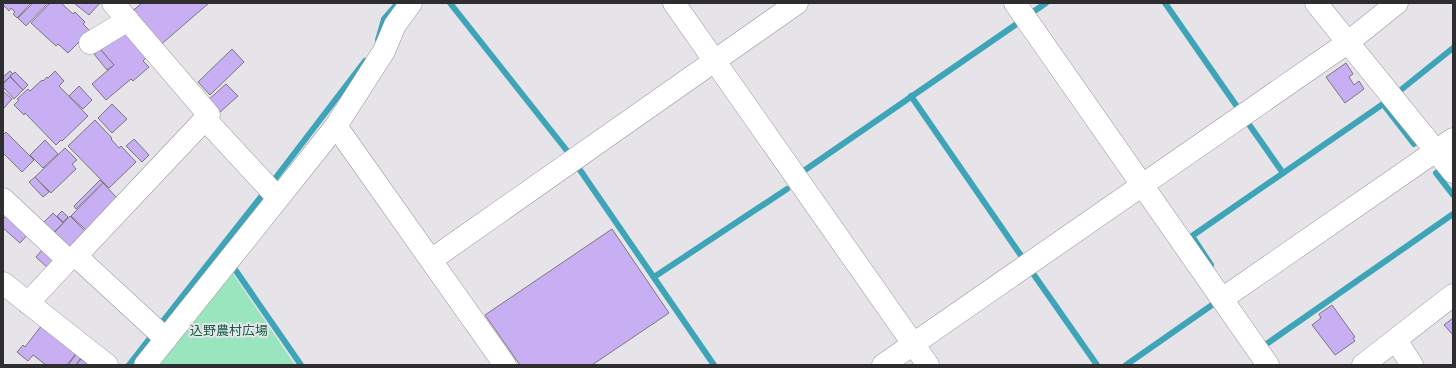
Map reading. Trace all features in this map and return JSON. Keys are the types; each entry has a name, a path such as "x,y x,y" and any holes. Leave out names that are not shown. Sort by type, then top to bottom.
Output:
{"street":[{"path":"28,303 209,115 113,3"},
{"path":"145,365 336,126 384,51 395,25 412,3"},
{"path":"674,3 928,365"},
{"path":"431,260 797,3"},
{"path":"1015,3 1268,365"},
{"path":"1316,3 1347,43 1444,145 1453,172"},
{"path":"883,365 1347,43 1397,3"},
{"path":"90,43 128,20"},
{"path":"206,119 278,198"},
{"path":"336,126 505,365"},
{"path":"1222,299 1444,145"},
{"path":"3,198 166,339"},
{"path":"3,283 107,365"},
{"path":"1363,365 1453,296"},
{"path":"1396,340 1412,365"}],"green space":[{"name":"込野農村広場","path":"231,271 295,365 157,365"}],"building":[{"path":"3,3 31,3 17,18 13,14 15,12 11,8 9,11"},
{"path":"33,3 48,3 26,26 18,18"},
{"path":"50,3 61,3 73,14 75,12 85,22 83,24 90,31 68,53 58,44 56,46 31,23"},
{"path":"74,3 100,3 89,15"},
{"path":"142,3 209,3 158,47 129,14"},
{"path":"123,30 146,58 143,61 149,67 133,81 131,79 106,100 92,84 114,65 100,49"},
{"path":"100,49 114,65 107,70 94,54"},
{"path":"232,49 244,62 210,95 198,82"},
{"path":"1346,63 1353,74 1349,77 1354,85 1359,81 1364,89 1345,103 1326,77"},
{"path":"10,71 13,74 3,83 3,77"},
{"path":"55,71 64,81 59,86 88,116 56,145 25,113 24,115 14,105 19,100 17,99 28,89 30,91"},
{"path":"15,72 28,85 23,90 10,76"},
{"path":"10,77 23,90 14,99 3,87 3,84"},
{"path":"226,84 238,96 219,113 207,101"},
{"path":"79,86 92,100 83,109 69,96"},
{"path":"3,91 12,99 4,108 3,108"},
{"path":"112,104 127,119 112,133 98,118"},
{"path":"95,120 119,148 121,146 136,162 109,188 68,146"},
{"path":"6,132 34,160 22,172 3,153 3,135"},
{"path":"134,139 149,155 142,162 126,146"},
{"path":"45,140 58,154 43,168 30,155"},
{"path":"65,148 77,160 72,164 76,169 51,193 35,177"},
{"path":"35,177 49,192 43,197 29,182"},
{"path":"100,180 103,183 76,209 74,206"},
{"path":"103,183 117,198 86,230 71,216"},
{"path":"11,211 32,230 20,243 3,228 3,219"},
{"path":"62,211 68,217 63,222 57,216"},
{"path":"53,213 63,223 52,234 42,224"},
{"path":"70,216 87,233 68,252 51,236"},
{"path":"612,229 669,313 592,365 520,365 485,315"},
{"path":"42,250 57,264 51,271 36,257"},
{"path":"1332,305 1355,337 1353,338 1355,341 1335,355 1312,325 1321,318 1319,314"},
{"path":"1453,318 1453,335 1444,325"},
{"path":"42,325 77,352 67,365 46,365 33,355 28,361 17,352 23,345 25,347"},
{"path":"77,353 82,356 76,365 68,365"},
{"path":"81,359 89,365 76,365"}],"waterway":[{"path":"378,40 384,19 398,3"},
{"path":"450,3 568,152"},
{"path":"1033,12 1046,3"},
{"path":"1165,3 1238,108"},
{"path":"805,170 1018,23"},
{"path":"1402,89 1453,48"},
{"path":"274,180 365,61"},
{"path":"911,96 1022,257"},
{"path":"1211,265 1192,236 1383,104 1414,144"},
{"path":"1248,123 1283,173"},
{"path":"580,170 714,365"},
{"path":"1436,173 1453,195"},
{"path":"654,277 787,189"},
{"path":"163,321 264,193"},
{"path":"1265,345 1453,214"},
{"path":"234,268 301,365"},
{"path":"1032,272 1097,365"},
{"path":"1126,365 1212,305"},
{"path":"129,365 150,338"}]}
